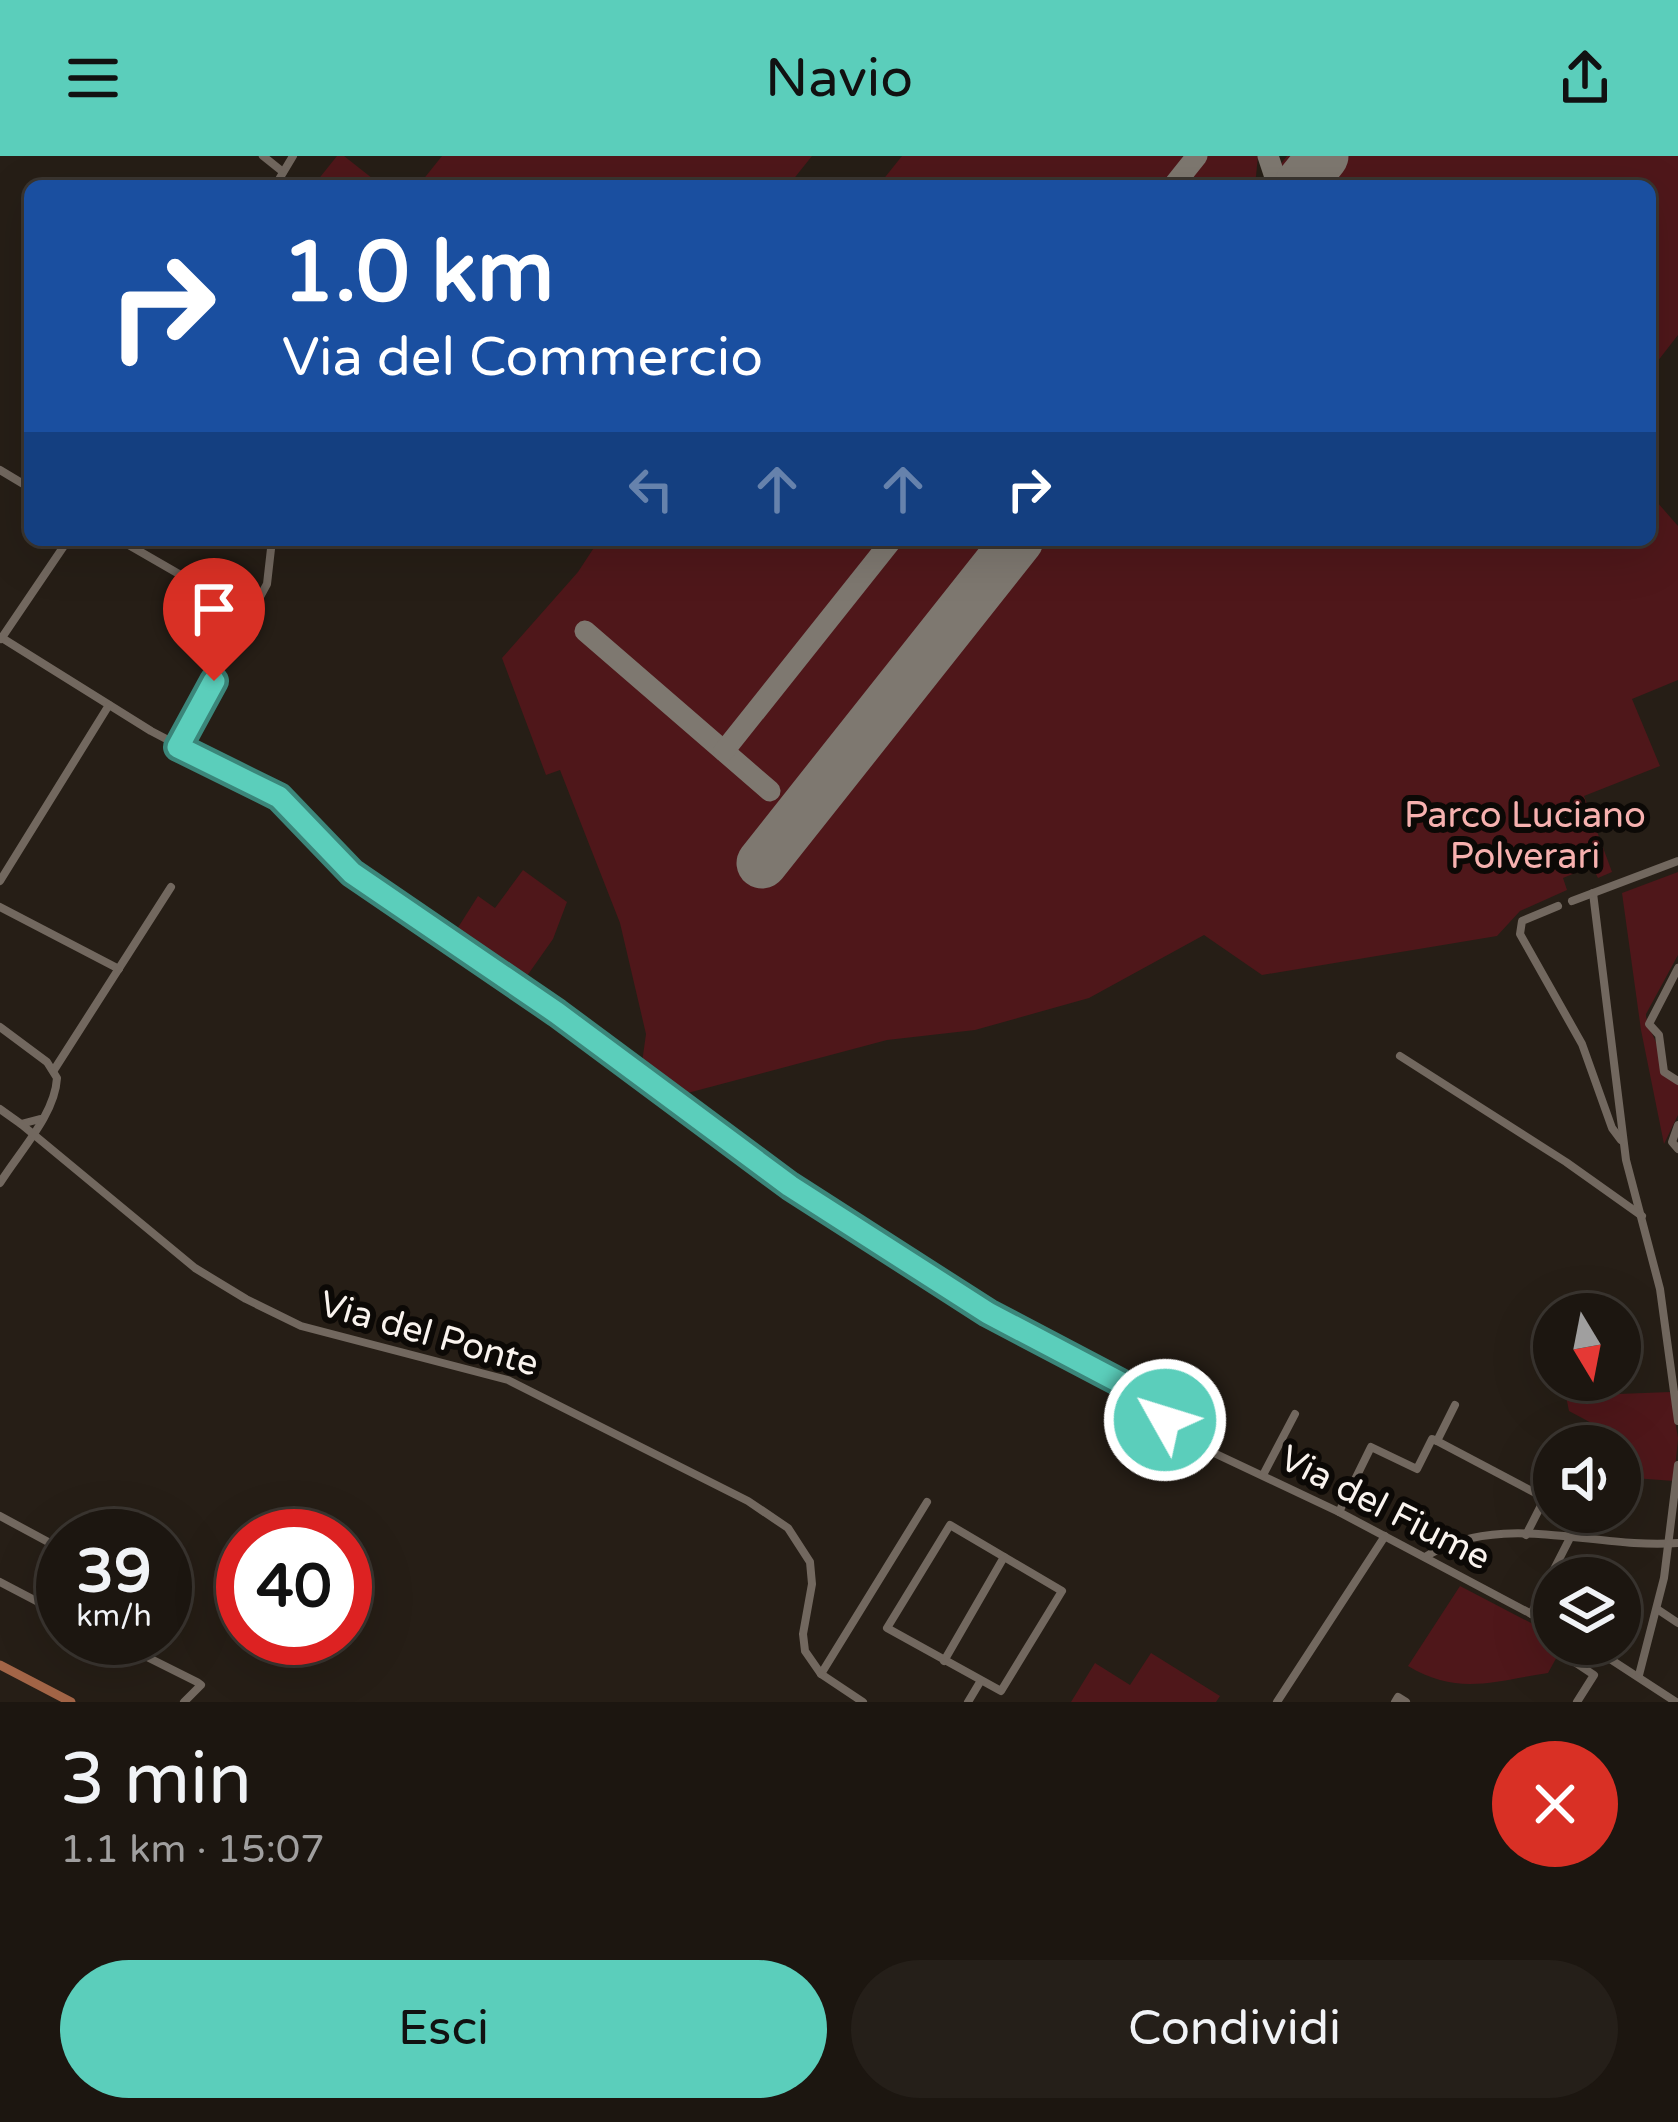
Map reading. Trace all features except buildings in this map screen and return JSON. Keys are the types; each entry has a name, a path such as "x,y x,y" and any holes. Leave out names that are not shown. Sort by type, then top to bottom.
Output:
{"main road":[{"path":"0,1665 71,1702"}],"street":[{"path":"263,156 283,172"},
{"path":"278,180 293,156"},
{"path":"1,639 64,546"},
{"path":"131,546 250,615"},
{"path":"178,747 267,584 271,546"},
{"name":"Via del Fiume","path":"1,639 178,747 279,797 352,873 557,1013 790,1186 988,1313 1123,1384 1197,1444 1532,1613"},
{"path":"0,880 109,705"},
{"path":"1572,901 1678,861"},
{"path":"54,1070 171,887"},
{"path":"1593,893 1625,1152 1660,1289 1678,1421"},
{"path":"1558,906 1522,921 1520,934 1572,1023 1625,1152"},
{"path":"0,907 119,969"},
{"path":"1678,968 1649,1024 1659,1035 1664,1072 1678,1081"},
{"path":"0,1028 54,1070 57,1087 33,1135 0,1183"},
{"path":"1400,1056 1643,1216"},
{"name":"Via del Ponte","path":"0,1109 195,1268 245,1299 301,1325 508,1380 775,1519 795,1536 810,1562 812,1584 803,1634 805,1651 820,1674"},
{"path":"21,1149 21,1124 41,1118"},
{"path":"1678,1125 1672,1142 1678,1149"},
{"path":"1437,1442 1455,1405"},
{"path":"1263,1475 1295,1414"},
{"path":"1339,1512 1371,1447 1417,1469 1432,1439 1533,1492"},
{"path":"1639,1675 1674,1543 1678,1465"},
{"path":"863,1702 820,1674 927,1502"},
{"path":"0,1516 36,1535"},
{"path":"1526,1535 1533,1521"},
{"path":"950,1525 1004,1557 1061,1591 1001,1691 886,1628 950,1525"},
{"path":"1425,1557 1450,1542 1526,1535 1674,1543"},
{"path":"1532,1613 1571,1536"},
{"path":"1277,1702 1385,1537"},
{"path":"944,1661 1004,1557"},
{"path":"0,1582 36,1601"},
{"path":"1657,1609 1678,1623"},
{"path":"162,1665 201,1685 187,1697"},
{"path":"1577,1702 1594,1675 1578,1665"},
{"path":"1622,1665 1676,1702"},
{"path":"187,1678 187,1697"},
{"path":"968,1702 980,1682"}],"green space":[{"path":"337,156 344,156 374,180 318,180"},
{"path":"442,156 812,156 793,180 423,180"},
{"path":"902,156 1258,156 1256,180 883,180"},
{"path":"1287,156 1678,156 1678,335 1656,363 1656,180 1269,180"},
{"name":"Parco Luciano Polverari","path":"1656,501 1678,526 1678,680 1632,699 1660,766 1584,796 1612,872 1598,878 1592,866 1563,878 1567,890 1520,911 1497,936 1262,975 1204,935 1089,998 975,1030 887,1040 680,1095 641,1070 646,1034 620,923 560,770 546,775 502,658 595,546 1656,546"},
{"path":"523,870 567,902 553,939 522,983 452,937 478,896 495,908"},
{"path":"1678,872 1678,955 1646,1014 1658,1057 1678,1078 1678,1115 1664,1144 1641,1030 1622,893"},
{"path":"1670,1392 1678,1438 1674,1481 1641,1479 1641,1425 1595,1425 1569,1411 1567,1401 1641,1401 1641,1393"},
{"path":"1460,1586 1533,1624 1533,1665 1552,1665 1548,1673 1460,1684 1408,1666"},
{"path":"1151,1653 1220,1696 1216,1702 1071,1702 1095,1663 1130,1685"}],"taxiway":[{"path":"1178,180 1197,156"},
{"path":"1268,156 1276,180"},
{"path":"724,751 887,546"},
{"path":"585,631 770,791"}],"runway":[{"path":"1304,180 1323,156"},
{"path":"762,863 1013,546"}],"route":[{"path":"214,681 178,747 279,797 352,873 632,1066 790,1186 988,1313 1123,1384 1165,1420"}]}
